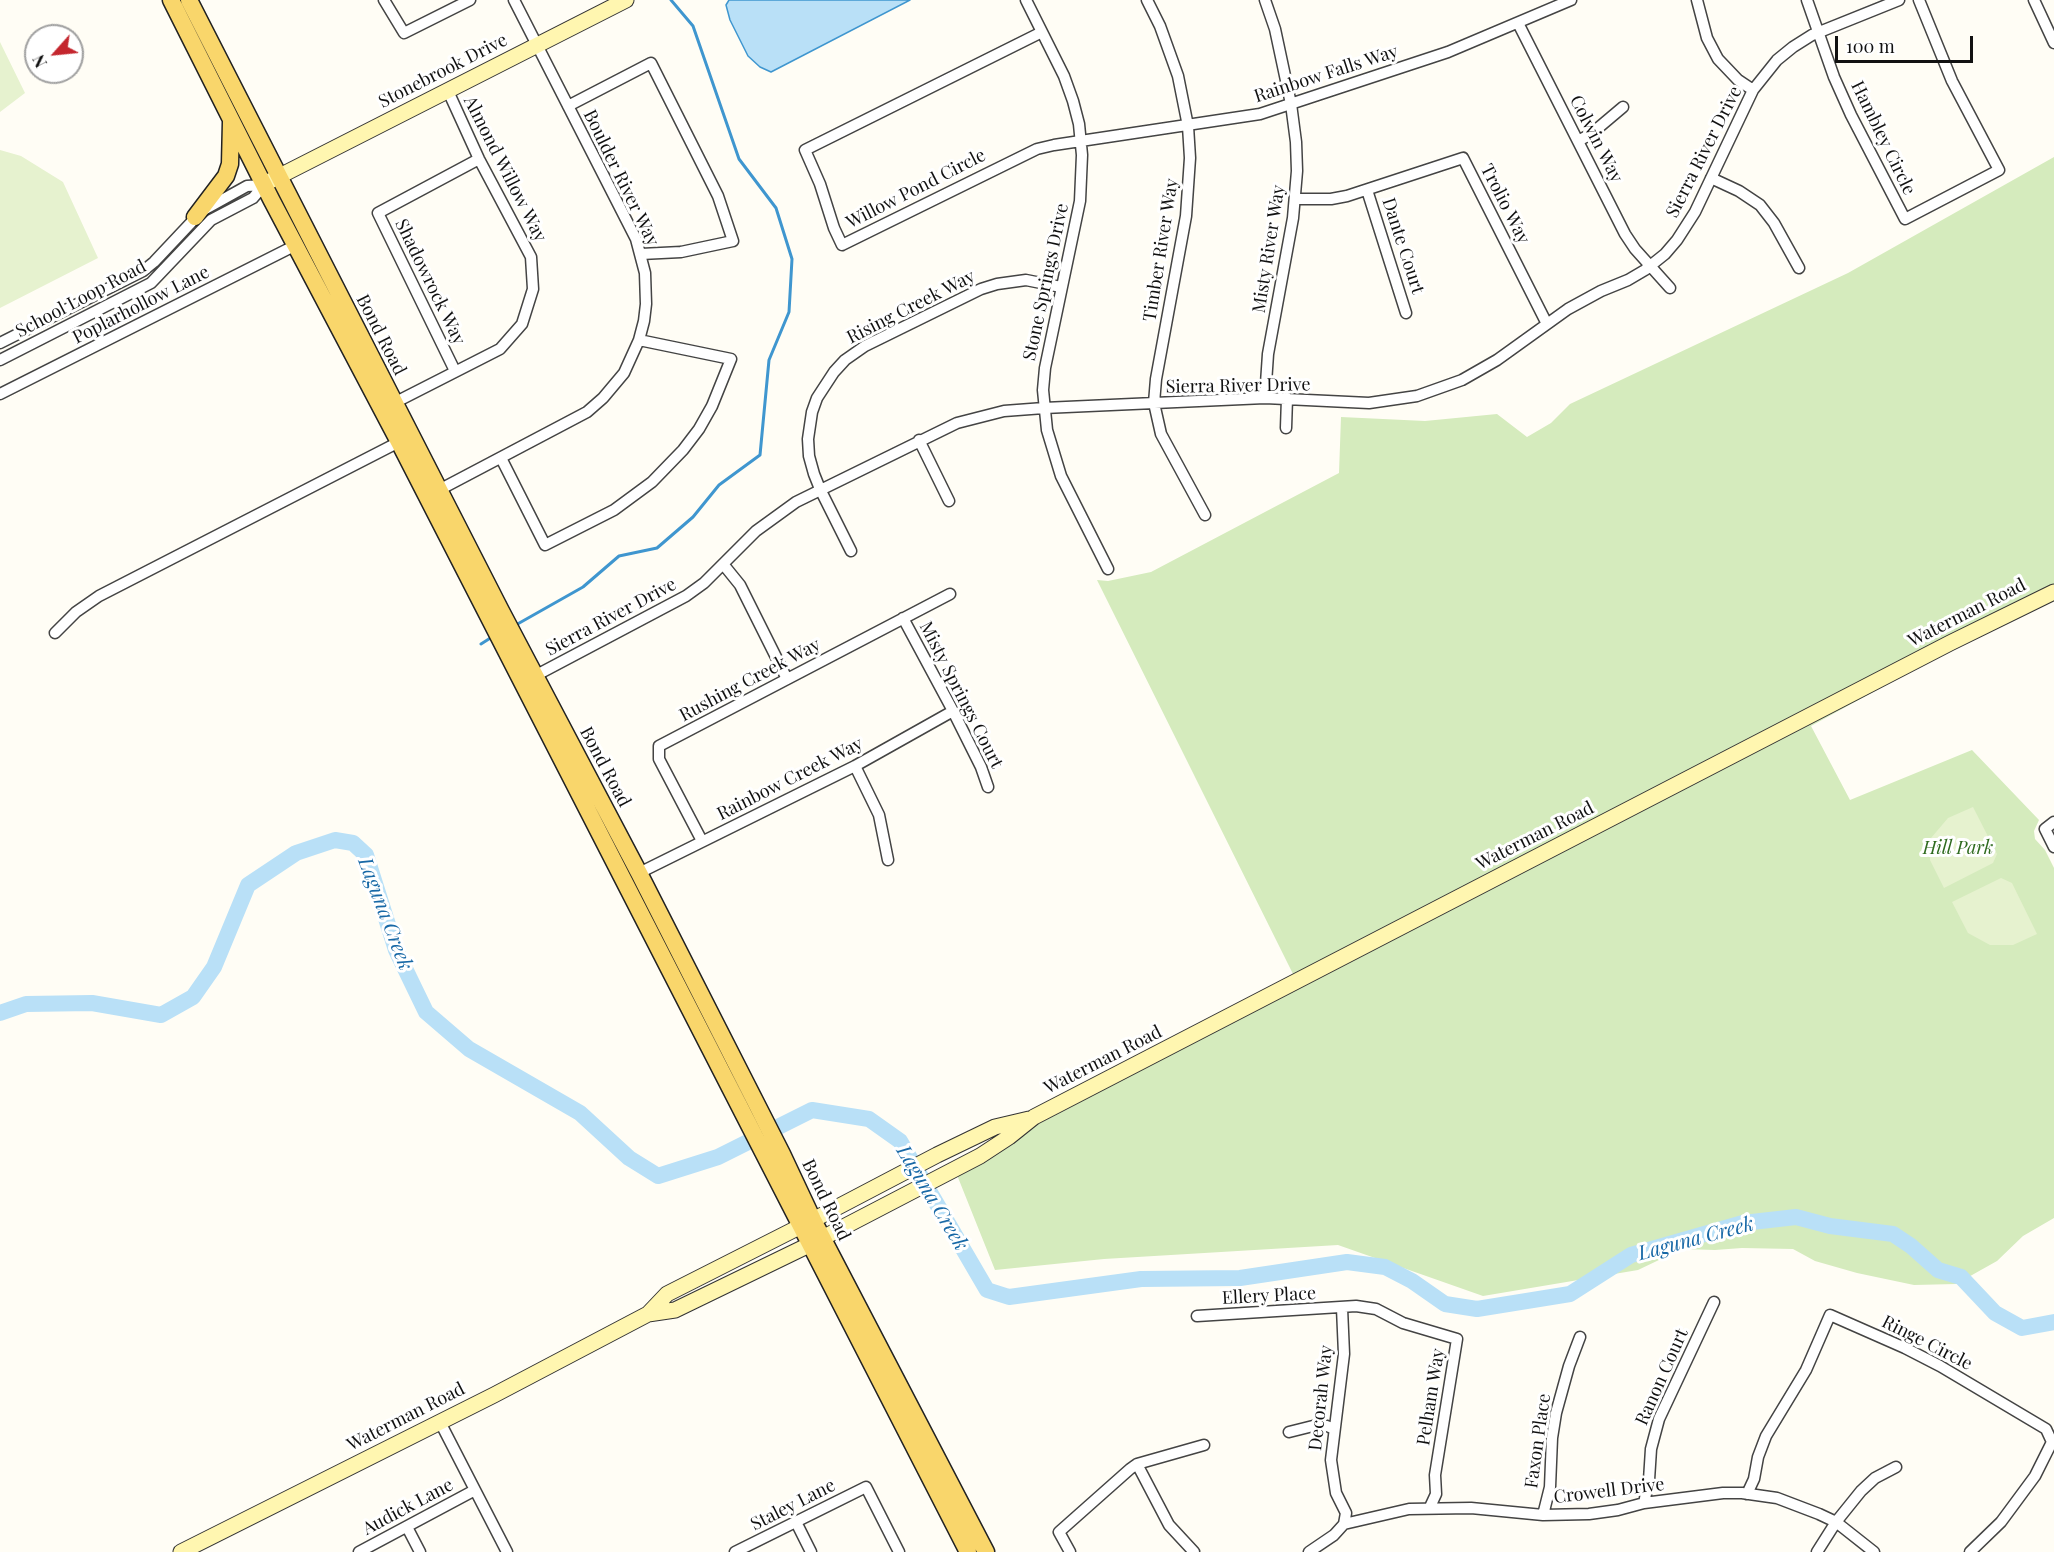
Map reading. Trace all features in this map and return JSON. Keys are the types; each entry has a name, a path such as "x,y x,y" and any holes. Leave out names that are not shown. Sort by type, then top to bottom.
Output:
{"main road":[{"name":"Bond Road","path":"171,0 231,118 271,181 394,403 439,490 495,614"},
{"name":"Bond Road","path":"189,0 271,181 296,245 399,442 639,873 782,1154 807,1224"},
{"name":"Stonebrook Drive","path":"271,181 626,0"},
{"path":"195,217 228,171 231,118"},
{"path":"387,419 397,425 429,485 439,490"},
{"name":"Waterman Road","path":"181,1552 648,1314 675,1310 816,1241 980,1156 1034,1117 1950,643 2054,592"},
{"name":"Bond Road","path":"529,679 575,783 766,1160 807,1224 986,1552"},
{"path":"575,783 591,801 625,867 632,873 639,873"},
{"name":"Waterman Road","path":"648,1314 667,1294 807,1224 937,1155 995,1127 1034,1117"},
{"name":"Bond Road","path":"816,1241 968,1552"}],"street":[{"path":"384,0 404,33 470,0"},
{"name":"Boulder River Way","path":"439,490 574,420 595,405 624,373 639,340 646,303 645,273 641,254 630,228 514,0"},
{"name":"Stone Springs Drive","path":"1026,0 1064,76 1073,101 1081,141 1080,201 1044,368 1044,408 1047,430 1061,476 1108,569"},
{"name":"Timber River Way","path":"1147,0 1160,26 1178,76 1188,126 1190,158 1186,216 1156,380 1154,403 1161,434 1205,516"},
{"name":"Misty River Way","path":"1265,398 1268,354 1296,199 1296,142 1291,104 1267,0"},
{"name":"Rainbow Falls Way","path":"1081,141 1260,114 1448,52 1571,0"},
{"path":"1697,0 1707,38 1718,59 1738,80 1753,90"},
{"path":"1807,0 1818,32"},
{"name":"Sierra River Drive","path":"529,679 671,606 704,583 750,536 775,515 820,489 957,423 1004,411 1044,408 1265,398 1369,403 1417,396 1478,372 1584,299 1628,280 1665,254 1687,226 1753,90 1777,60 1792,47 1818,32 1899,0"},
{"name":"Hambley Circle","path":"1818,32 1851,115 1905,219 1999,170 1952,81 1919,0"},
{"path":"2034,0 2054,43"},
{"name":"Colwin Way","path":"1518,23 1625,234 1670,288"},
{"name":"Willow Pond Circle","path":"1042,32 805,150 842,245 1020,156 1054,145 1081,141"},
{"path":"568,106 651,63 718,196 733,241 681,252 641,254"},
{"name":"Almond Willow Way","path":"394,403 500,349 522,324 534,289 531,257 479,159 448,91"},
{"path":"1578,141 1591,134 1623,107"},
{"name":"Trolio Way","path":"1296,199 1331,199 1367,190 1463,158 1547,324"},
{"name":"Shadowrock Way","path":"455,371 378,213 479,159"},
{"path":"228,171 239,190"},
{"path":"1711,178 1739,191 1760,205 1774,223 1798,268"},
{"name":"School Loop Road","path":"0,343 143,271 195,217 215,202 247,186 271,181"},
{"name":"School Loop Road","path":"0,360 151,283 211,220 253,198 271,181"},
{"name":"Dante Court","path":"1367,190 1406,313"},
{"name":"Poplarhollow Lane","path":"0,394 296,245"},
{"name":"Rising Creek Way","path":"851,551 820,489 809,456 809,424 817,398 825,383 845,360 865,346 981,289 1026,280 1061,287"},
{"path":"501,458 545,545 614,510 652,482 683,450 699,429 712,406 731,358 639,340"},
{"path":"1286,428 1287,398"},
{"path":"919,440 949,501"},
{"path":"55,633 76,612 99,596 399,442"},
{"path":"723,564 740,585 787,679"},
{"name":"Rushing Creek Way","path":"702,841 659,759 659,746 950,594"},
{"name":"Misty Springs Court","path":"903,618 953,711 981,767 988,787"},
{"name":"Rainbow Creek Way","path":"639,873 855,766 953,711"},
{"path":"855,766 879,814 888,860"},
{"path":"2049,825 2054,847"},
{"name":"Ranon Court","path":"1644,1503 1649,1480 1651,1449 1659,1419 1714,1302"},
{"name":"Pelham Way","path":"1342,1308 1356,1306 1376,1309 1403,1323 1457,1339 1436,1475 1436,1494 1430,1507"},
{"name":"Ellery Place","path":"1197,1316 1342,1308"},
{"name":"Decorah Way","path":"1342,1308 1344,1354 1331,1448 1331,1471 1336,1493 1346,1513 1344,1524"},
{"name":"Ringe Circle","path":"1747,1494 1754,1479 1758,1457 1766,1436 1806,1370 1830,1315 1940,1366 2046,1429 2052,1442 2035,1476 2001,1521 1970,1552"},
{"name":"Faxon Place","path":"1544,1515 1550,1487 1551,1446 1556,1413 1580,1337"},
{"path":"440,1422 475,1490"},
{"path":"1289,1432 1317,1425 1334,1429"},
{"path":"1070,1552 1059,1532 1137,1464 1204,1445"},
{"path":"1137,1464 1169,1525 1194,1552"},
{"path":"1818,1552 1836,1522 1868,1484 1896,1467"},
{"name":"Staley Lane","path":"735,1552 866,1487 899,1552"},
{"name":"Audick Lane","path":"359,1552 475,1490 507,1552"},
{"name":"Crowell Drive","path":"1309,1552 1335,1534 1344,1524 1398,1511 1430,1507 1471,1508 1544,1515 1589,1514 1644,1503 1723,1493 1777,1498 1798,1505 1836,1522 1874,1552"},
{"path":"796,1522 811,1552"},
{"path":"407,1527 420,1552"}],"green space":[{"path":"0,42 25,93 0,112"},
{"path":"0,150 21,156 63,182 98,258 0,308"},
{"name":"Hill Park","path":"2054,157 2054,593 1811,726 1850,800 1972,750 2039,820 2034,831 2035,839 2045,850 2054,868 2054,1218 2023,1236 1997,1261 1956,1284 1914,1285 1815,1261 1793,1249 1742,1248 1682,1249 1638,1270 1483,1296 1338,1245 1104,1259 995,1270 955,1170 1065,1102 1293,974 1097,580 1108,581 1151,572 1339,473 1341,417 1425,421 1497,414 1527,437 1551,423 1570,404 1848,273"},
{"name":"Hill Park","path":"1973,807 1997,854 1993,863 1944,888 1930,860 1931,838 1948,818"},
{"path":"2001,878 2012,883 2037,934 2013,945 1990,945 1968,933 1952,902"}],"water":[{"path":"729,0 910,0 771,72 760,67 748,56 730,20 726,5"}],"waterway":[{"path":"514,626 583,587 619,556 657,548 693,517 719,485 760,455 769,360 789,312 792,259 776,208 739,159 693,26 671,0"},
{"path":"481,644 492,637"},
{"name":"Laguna Creek","path":"0,1013 26,1004 92,1003 161,1015 193,997 214,967 248,885 296,853 335,840 353,843 366,855 396,950 426,1012 469,1049 580,1113 629,1158 658,1176 718,1157 812,1110 869,1119 900,1141 987,1290 1009,1297 1141,1279 1240,1278 1347,1262 1385,1267 1412,1281 1445,1304 1477,1309 1570,1294 1631,1255 1743,1223 1796,1217 1830,1226 1893,1234 1911,1246 1938,1270 1961,1277 1995,1313 2022,1328 2054,1322"}]}
